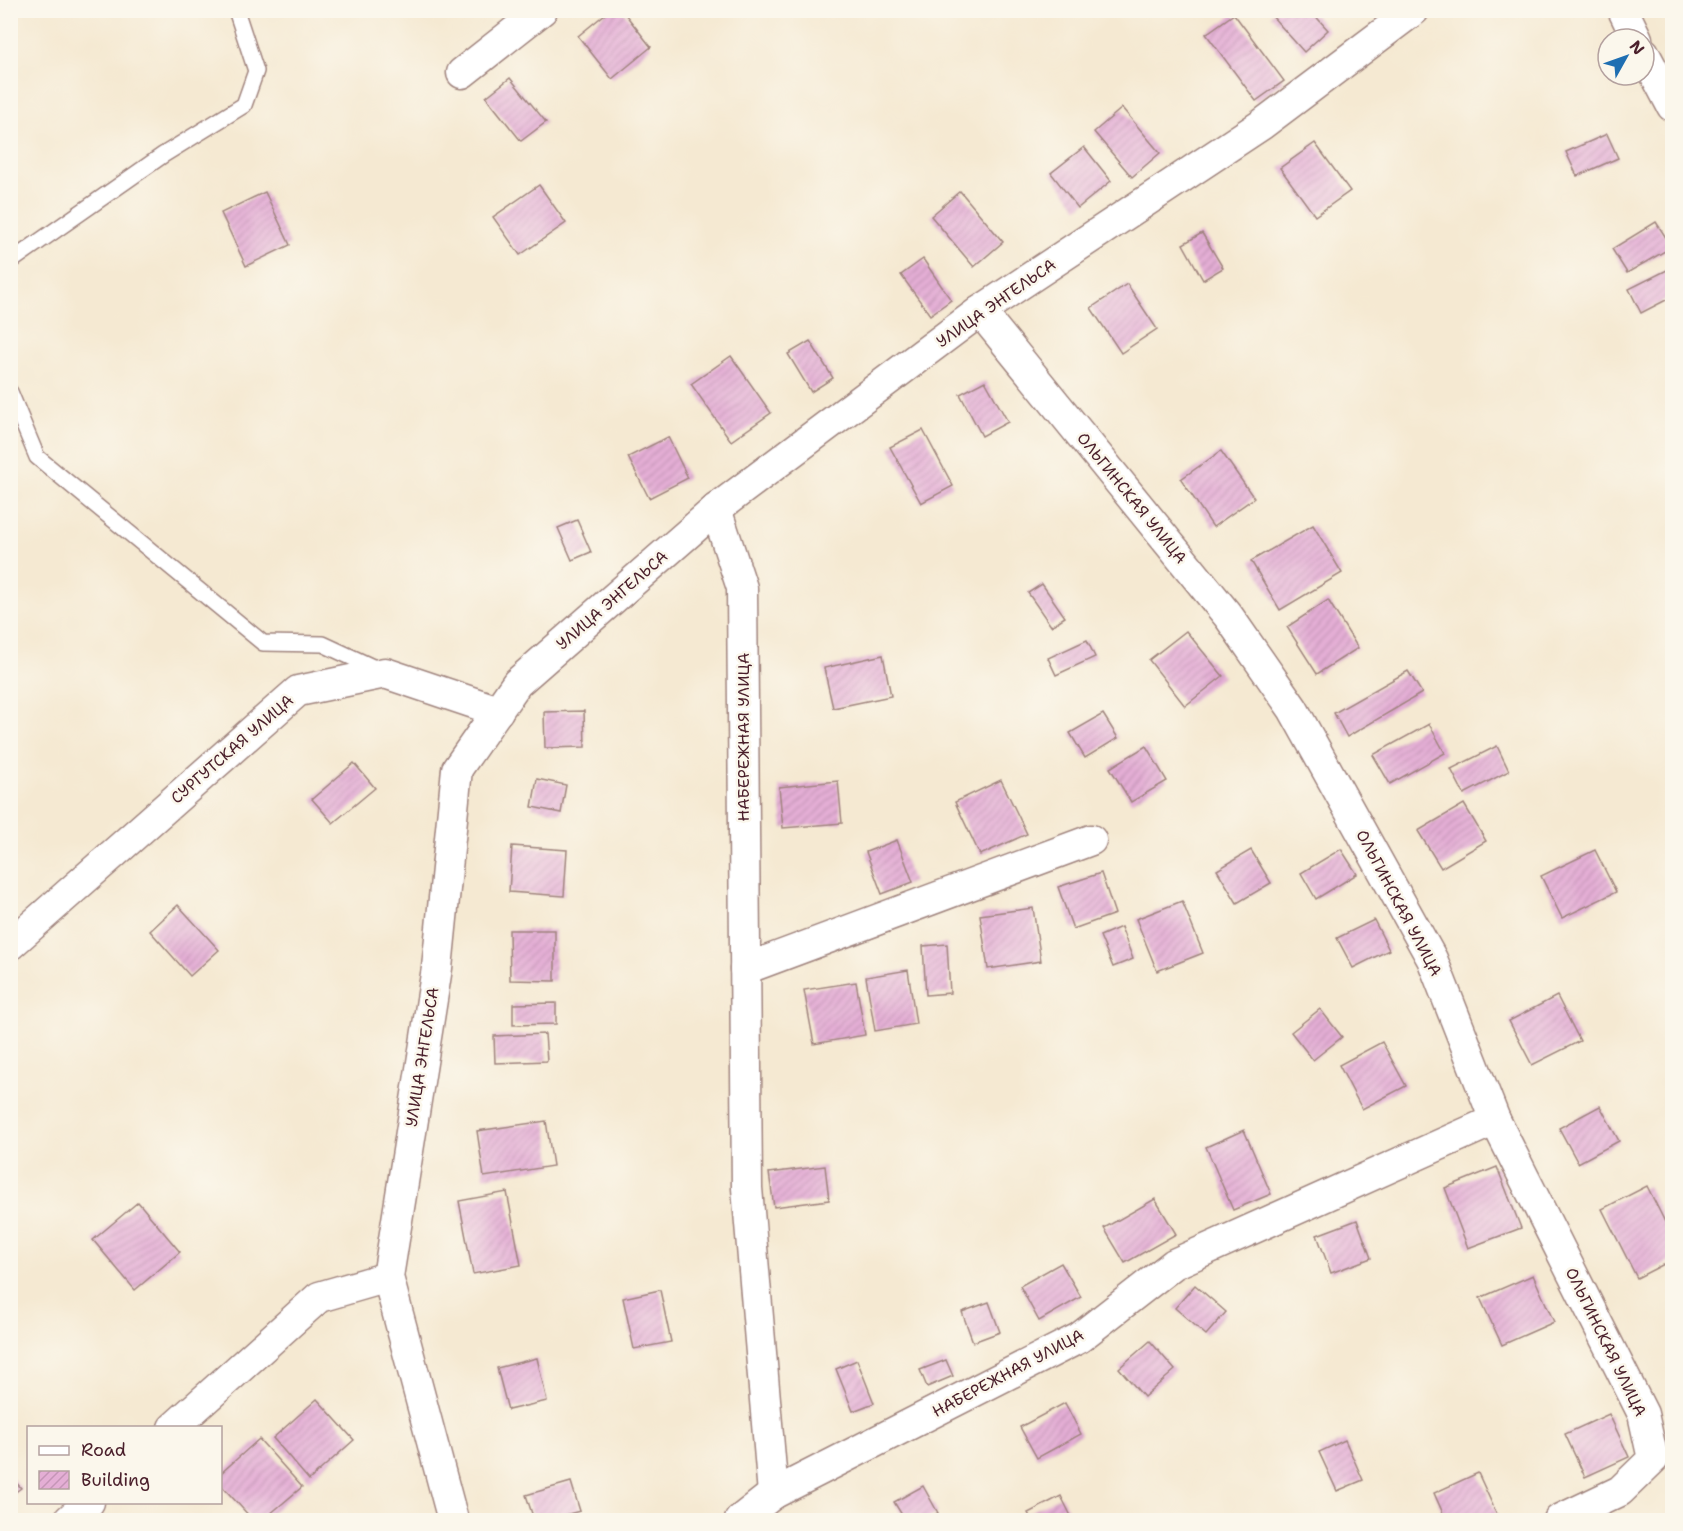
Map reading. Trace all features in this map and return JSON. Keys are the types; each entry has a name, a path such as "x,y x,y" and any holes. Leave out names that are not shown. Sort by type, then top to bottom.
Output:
{"street":[{"path":"462,73 542,10"},
{"name":"УЛИЦА ЭНГЕЛЬСА","path":"453,1521 388,1277 436,968 457,769 517,683 716,509 980,311 1261,125 1414,10"},
{"path":"1623,10 1631,27"},
{"path":"1656,76 1672,106"},
{"name":"ОЛЬГИНСКАЯ УЛИЦА","path":"980,311 1229,616 1293,709 1432,959 1495,1120 1643,1414 1653,1459 1620,1491 1559,1521"},
{"name":"НАБЕРЕЖНАЯ УЛИЦА","path":"716,509 742,588 747,1188 773,1494"},
{"path":"385,673 498,711"},
{"name":"СУРГУТСКАЯ УЛИЦА","path":"10,945 298,691 385,673"},
{"path":"745,969 1091,840"},
{"name":"НАБЕРЕЖНАЯ УЛИЦА","path":"743,1520 773,1494 1079,1338 1174,1264 1495,1120"},
{"path":"175,1426 319,1297 388,1277"},
{"path":"69,1521 88,1504"}],"lane":[{"path":"10,262 163,154 244,105 256,71 236,10"},
{"path":"10,392 37,457 263,643 323,644 385,673"}],"building":[{"path":"610,10 622,10 651,47 612,79 578,36"},
{"path":"1276,10 1310,10 1328,30 1304,52 1271,15"},
{"path":"1234,14 1284,81 1256,101 1206,34"},
{"path":"510,78 546,122 521,141 486,97"},
{"path":"1122,108 1160,153 1132,177 1094,132"},
{"path":"1607,134 1618,158 1577,176 1566,152"},
{"path":"1315,143 1350,191 1315,216 1280,168"},
{"path":"1084,147 1111,181 1078,208 1051,173"},
{"path":"539,185 566,223 520,255 493,217"},
{"path":"960,191 1003,242 974,267 931,216"},
{"path":"265,192 290,245 246,266 221,213"},
{"path":"1656,222 1672,247 1627,273 1612,249"},
{"path":"1202,233 1223,268 1203,280 1183,244"},
{"path":"923,259 951,300 930,315 901,275"},
{"path":"1667,270 1672,281 1672,297 1641,313 1629,289"},
{"path":"1127,284 1157,329 1121,353 1091,308"},
{"path":"810,341 833,378 811,392 788,354"},
{"path":"731,356 771,413 731,441 691,384"},
{"path":"985,381 1008,422 982,436 960,394"},
{"path":"923,430 953,486 921,503 890,447"},
{"path":"668,437 688,478 649,498 628,457"},
{"path":"1221,451 1254,498 1213,527 1181,479"},
{"path":"577,520 591,552 572,560 558,528"},
{"path":"1313,525 1342,573 1280,610 1251,561"},
{"path":"1042,584 1065,617 1051,626 1028,593"},
{"path":"1328,600 1358,648 1317,674 1287,627"},
{"path":"1186,631 1223,676 1185,706 1149,660"},
{"path":"1087,640 1095,657 1056,675 1048,658"},
{"path":"883,655 891,696 833,708 824,668"},
{"path":"1408,671 1422,693 1347,737 1334,713"},
{"path":"584,711 585,747 545,748 544,712"},
{"path":"1103,714 1118,738 1085,758 1070,733"},
{"path":"1429,724 1445,753 1390,784 1373,755"},
{"path":"1146,746 1167,781 1131,802 1110,768"},
{"path":"1497,746 1509,771 1464,794 1451,769"},
{"path":"354,763 375,788 333,823 312,799"},
{"path":"537,779 566,785 561,813 532,807"},
{"path":"1001,780 1027,834 980,855 955,802"},
{"path":"838,781 842,823 783,828 779,787"},
{"path":"1464,804 1486,841 1441,868 1418,831"},
{"path":"897,840 913,882 882,894 866,852"},
{"path":"512,846 567,850 564,896 509,892"},
{"path":"1341,849 1357,874 1316,899 1301,873"},
{"path":"1251,850 1271,883 1237,903 1217,870"},
{"path":"1595,850 1616,892 1562,918 1541,876"},
{"path":"1101,873 1115,914 1073,929 1058,887"},
{"path":"1182,901 1203,953 1157,971 1136,919"},
{"path":"178,905 219,950 190,976 150,931"},
{"path":"1033,908 1041,961 988,969 980,915"},
{"path":"1374,920 1389,950 1353,968 1337,938"},
{"path":"1121,927 1133,959 1113,967 1100,936"},
{"path":"509,930 555,930 555,981 510,980"},
{"path":"947,944 950,993 926,995 923,946"},
{"path":"908,970 916,1024 875,1031 866,977"},
{"path":"856,982 865,1035 814,1044 804,990"},
{"path":"1557,996 1580,1041 1532,1065 1509,1021"},
{"path":"556,1003 556,1024 513,1025 513,1004"},
{"path":"1320,1009 1342,1037 1313,1060 1291,1032"},
{"path":"545,1034 547,1061 495,1063 494,1036"},
{"path":"1382,1042 1406,1086 1362,1109 1339,1065"},
{"path":"1600,1106 1619,1141 1578,1163 1559,1128"},
{"path":"546,1121 553,1166 484,1177 477,1131"},
{"path":"1244,1130 1271,1194 1233,1210 1206,1147"},
{"path":"825,1166 829,1200 774,1207 769,1173"},
{"path":"1497,1167 1521,1228 1468,1248 1445,1188"},
{"path":"1647,1186 1672,1236 1672,1260 1637,1278 1602,1209"},
{"path":"507,1192 521,1265 473,1274 459,1201"},
{"path":"1155,1199 1176,1234 1125,1263 1104,1228"},
{"path":"138,1202 180,1252 135,1290 93,1240"},
{"path":"1357,1220 1371,1258 1331,1273 1317,1235"},
{"path":"1061,1263 1081,1297 1039,1321 1020,1286"},
{"path":"1533,1275 1554,1322 1502,1345 1480,1298"},
{"path":"1195,1285 1226,1312 1206,1335 1175,1308"},
{"path":"660,1290 671,1342 634,1349 623,1298"},
{"path":"989,1302 1000,1332 973,1342 962,1312"},
{"path":"1150,1341 1175,1370 1144,1397 1119,1368"},
{"path":"537,1358 547,1401 508,1410 497,1368"},
{"path":"857,1360 874,1403 853,1411 836,1369"},
{"path":"946,1360 953,1376 927,1387 920,1370"},
{"path":"317,1399 354,1440 309,1480 273,1438"},
{"path":"1065,1403 1081,1434 1037,1458 1020,1427"},
{"path":"1609,1414 1629,1457 1585,1477 1565,1434"},
{"path":"259,1439 302,1487 263,1520 253,1520 222,1486 222,1472"},
{"path":"1345,1440 1363,1480 1337,1491 1319,1452"},
{"path":"1478,1473 1499,1519 1446,1520 1434,1493"},
{"path":"10,1476 21,1488 10,1496"},
{"path":"571,1482 580,1511 546,1520 534,1520 526,1495"},
{"path":"923,1486 938,1513 925,1520 905,1520 894,1502"},
{"path":"1061,1496 1073,1520 1032,1520 1028,1513"}]}
